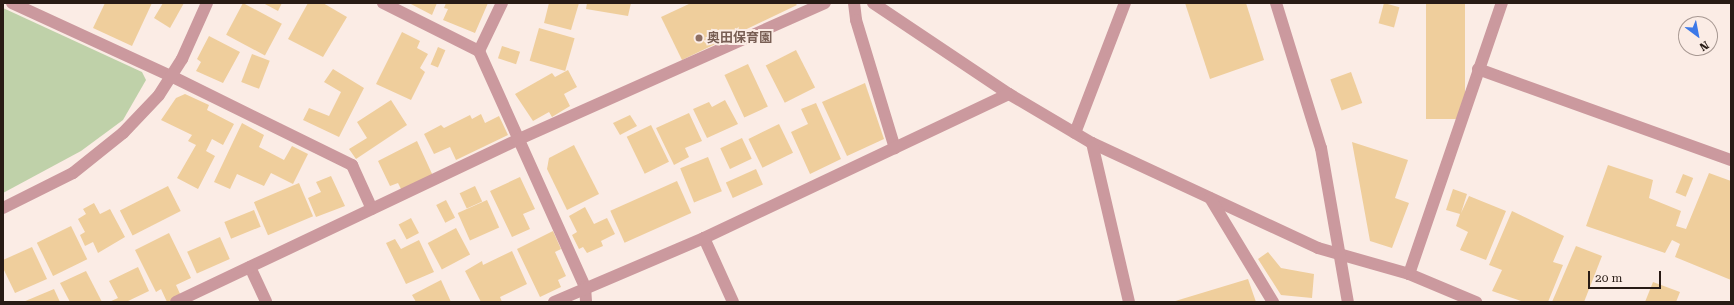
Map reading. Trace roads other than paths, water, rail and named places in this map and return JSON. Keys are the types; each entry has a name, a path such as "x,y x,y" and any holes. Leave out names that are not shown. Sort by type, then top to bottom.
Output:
{"street":[{"path":"12,3 171,76 352,165 372,209"},
{"path":"3,208 73,173 123,133 159,95 182,59 208,3"},
{"path":"383,3 479,51 517,140 585,288 586,302"},
{"path":"479,51 502,3"},
{"path":"176,302 517,140 825,3"},
{"path":"854,3 856,20 895,148"},
{"path":"872,3 1009,94 1092,143 1340,256 1409,274 1476,302"},
{"path":"1075,133 1125,3"},
{"path":"1276,3 1321,148 1348,302"},
{"path":"1409,274 1478,69 1502,3"},
{"path":"1478,69 1731,160"},
{"path":"554,302 704,238 1009,94"},
{"path":"1092,143 1129,302"},
{"path":"1210,198 1273,302"},
{"path":"704,238 733,302"},
{"path":"250,267 266,302"}],"place":[{"name":"奥田保育園","path":"699,38"}]}
